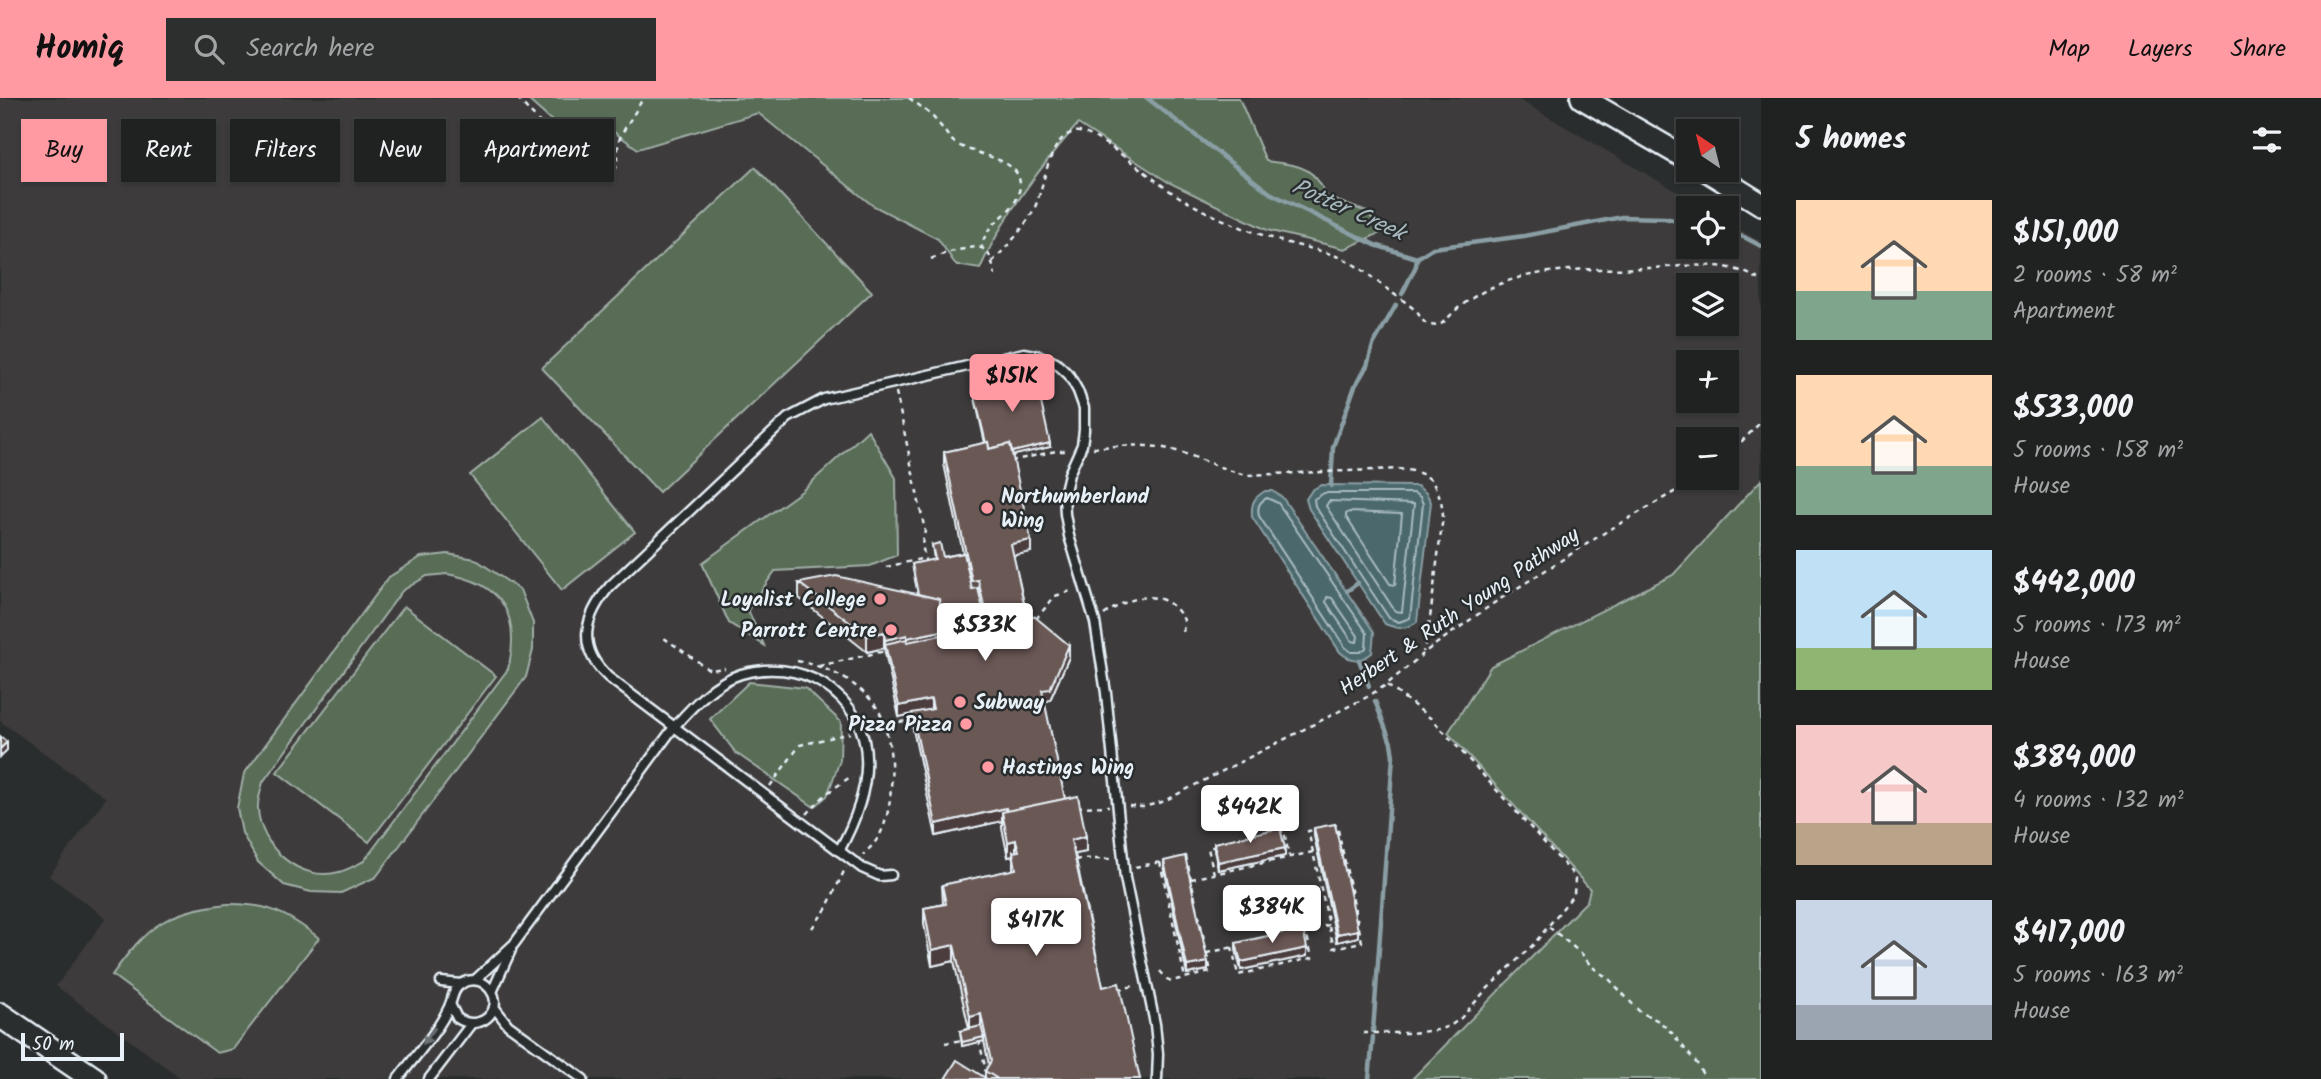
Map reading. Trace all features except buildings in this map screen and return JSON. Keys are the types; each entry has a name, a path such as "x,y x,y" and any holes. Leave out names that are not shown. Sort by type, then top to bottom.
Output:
{"main road":[{"path":"0,1015 94,1079"}],"street":[{"path":"1584,98 1676,152"},
{"path":"1725,182 1761,204"}],"lane":[{"path":"891,875 872,874 853,862 608,677 593,663 587,643 595,603 788,418 824,399 1024,353 1040,356 1056,363 1069,374 1084,408 1080,450 1069,474 1064,495 1069,536 1095,622 1125,869 1156,1034 1157,1079"},
{"path":"471,1024 457,1018 442,982 461,984 475,980 514,944 674,727 698,701 739,674 768,670 795,671 835,691 851,707 867,749 865,779 859,806 839,851"},
{"path":"514,944 492,992 494,1007 508,1026 583,1079"},
{"path":"475,980 482,982 492,992"},
{"path":"398,1079 461,984"},
{"path":"485,1020 494,1007"},
{"path":"429,1079 471,1024 485,1020 508,1026"}],"path":[{"path":"518,98 531,114 581,161 598,175 606,176 614,172 618,165 617,149 620,138 643,98"},
{"path":"909,98 936,120 958,145 1006,163 1012,167 1019,181 1017,199 985,232 982,247"},
{"path":"992,262 1032,214 1056,147 1068,134 1075,131 1090,135 1197,206 1247,229 1351,263 1414,309 1424,322 1430,325 1443,323 1458,308 1491,287 1527,274 1701,265 1725,267 1761,281"},
{"path":"932,259 951,251 982,247 988,251 995,275"},
{"path":"894,382 925,531 922,544 926,565"},
{"path":"1739,444 1761,422"},
{"path":"1011,461 1056,451 1125,446 1165,448 1231,472 1247,475 1398,469 1425,475 1438,490 1443,516 1428,634 1421,655"},
{"name":"Herbert & Ruth Young Pathway","path":"1074,808 1143,807 1163,802 1367,697 1494,603 1678,490"},
{"path":"886,566 925,558"},
{"path":"1032,623 1055,596 1084,587"},
{"path":"1095,622 1128,601 1147,597 1163,599 1173,604 1184,620 1183,635"},
{"path":"664,638 710,670 732,667"},
{"path":"795,671 884,652"},
{"path":"792,660 818,666 844,679 869,698 877,707 885,725 891,771 888,811 883,828 875,842 846,866 826,909 812,928"},
{"path":"1363,1033 1437,1030 1450,1026 1461,1018 1549,927 1574,894 1575,879 1433,720 1386,685"},
{"path":"764,794 800,745 920,718"},
{"path":"801,822 826,794 850,777 865,779"},
{"path":"1318,829 1308,831 1334,948 1362,942 1337,825 1327,827"},
{"path":"1271,834 1284,831 1290,857"},
{"path":"1214,874 1208,848 1221,845"},
{"path":"1191,879 1313,852"},
{"path":"1072,860 1090,857 1105,860 1124,855"},
{"path":"1125,869 1186,856 1211,972 1171,981 1160,971"},
{"path":"1160,862 1185,978"},
{"path":"1294,933 1329,925"},
{"path":"1549,927 1609,979 1640,1012 1658,1021 1672,1033 1698,1065 1705,1079"},
{"path":"1232,947 1238,975 1312,958 1307,930"},
{"path":"1207,953 1244,944"},
{"path":"1112,991 1145,983"},
{"path":"982,1035 978,1037 988,1079"},
{"path":"945,1043 967,1039"}],"shaded area":[{"name":"Loyalist College","path":"0,98 1516,98 1684,196 1676,196 1676,259 1739,259 1739,229 1761,242 1761,1079 182,1079 56,986 106,918 49,876 106,798 0,721"}],"green space":[{"path":"526,98 1239,98 1266,161 1304,168 1316,178 1327,197 1367,212 1382,232 1345,249 1267,230 1168,182 1078,124 1023,193 980,269 956,265 938,239 872,205 758,113 638,149 614,132 614,119 550,119"},
{"path":"755,167 872,292 659,492 542,368"},
{"path":"543,417 635,532 562,590 470,475"},
{"path":"868,430 896,478 897,555 870,566 775,571 748,610 764,645 729,623 702,563 802,491"},
{"path":"1761,480 1761,1079 1412,1079 1587,901 1590,889 1448,733 1491,666 1673,575"},
{"path":"448,554 475,559 520,590 533,623 533,650 526,677 376,877 341,893 311,892 284,885 258,862 242,833 237,808 244,774 389,577 421,557","holes":["447,574 482,585 503,605 512,633 508,669 364,861 342,871 324,874 297,867 274,849 260,823 258,806 263,782 402,591 427,576"]},
{"path":"404,606 496,676 369,842 277,772"},
{"path":"749,682 805,688 841,722 840,760 827,796 814,807 736,753 710,719"},
{"path":"227,904 254,906 277,912 319,938 233,1049 217,1053 112,975 136,944 160,924 188,911"}],"water":[{"path":"1321,485 1417,486 1426,493 1431,502 1417,622 1401,628 1385,624 1309,509 1306,499 1312,490"},
{"path":"1265,491 1272,491 1282,497 1374,632 1372,653 1368,656 1352,659 1340,652 1252,517 1254,502"}],"waterway":[{"name":"Potter Creek","path":"1147,98 1270,193 1375,245 1417,258 1433,248 1524,236 1622,217 1676,221"},
{"name":"Potter Creek","path":"1739,236 1761,246"},
{"path":"1402,294 1416,266 1417,258"},
{"path":"1331,486 1333,447 1373,345 1396,305"},
{"path":"1347,591 1358,583"},
{"path":"1359,660 1369,686"},
{"path":"1373,1031 1393,756 1391,743 1375,701"},
{"path":"1369,1079 1373,1037"}],"place":[{"name":"Northumberland Wing","path":"987,508"},
{"name":"Loyalist College","path":"880,599"},
{"name":"Parrott Centre","path":"891,630"},
{"name":"Subway","path":"960,702"},
{"name":"Pizza Pizza","path":"966,724"},
{"name":"Hastings Wing","path":"988,767"}]}
